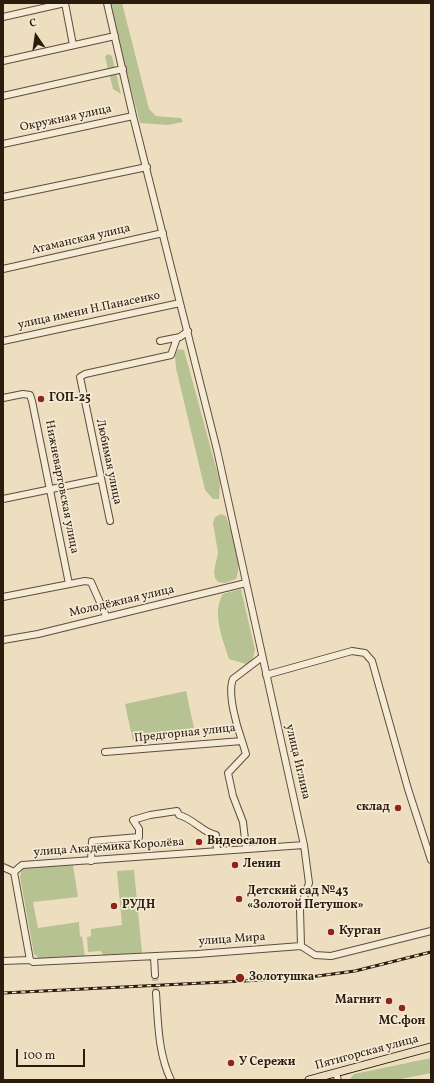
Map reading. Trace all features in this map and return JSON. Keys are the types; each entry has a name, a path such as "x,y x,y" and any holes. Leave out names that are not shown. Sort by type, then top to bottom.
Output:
{"main road":[{"name":"Пятигорская улица","path":"309,1080 337,1077 431,1047"}],"street":[{"path":"3,17 65,3 74,45"},
{"name":"улица Иглина","path":"107,3 133,116 217,450 304,845 309,883 300,909 301,946"},
{"path":"3,61 115,36"},
{"path":"3,96 123,70"},
{"name":"Окружная улица","path":"3,144 133,116"},
{"path":"3,197 147,167"},
{"name":"Атаманская улица","path":"3,269 163,233"},
{"name":"улица имени Н.Панасенко","path":"3,341 180,303"},
{"path":"160,341 177,338 188,331"},
{"name":"Любимая улица","path":"110,521 100,479 80,377 86,374 171,355 177,338"},
{"name":"Нижневартовская улица","path":"3,398 23,394 30,395 70,584"},
{"path":"3,499 100,479"},
{"path":"3,596 85,581 91,582 106,616"},
{"name":"Молодёжная улица","path":"3,640 38,634 106,616 246,583"},
{"path":"266,675 352,651 365,653 372,661 408,789 431,860"},
{"name":"Предгорная улица","path":"105,752 242,741 235,716 231,684 233,679 262,657"},
{"path":"242,741 246,754 228,773 233,796 243,822 246,848"},
{"path":"91,861 92,842 140,837 139,830 133,820 150,815 177,811 179,815 188,817 210,834 216,835 216,851"},
{"name":"улица Академика Королёва","path":"14,872 22,865 304,845"},
{"path":"3,867 14,872 30,960"},
{"path":"301,946 315,955 330,956 431,931"},
{"name":"улица Мира","path":"3,961 30,960 33,962 154,957 301,946"},
{"path":"154,957 155,975"},
{"path":"156,993 159,1033 166,1071 170,1080"},
{"path":"165,1080 166,1071"}],"green space":[{"path":"109,3 122,3 149,109 156,116 181,118 183,122 168,125 140,123"},
{"path":"108,54 112,56 121,94 113,89 105,57"},
{"path":"178,349 184,350 220,482 219,499 213,499 205,490 176,368 175,356"},
{"path":"221,514 226,516 236,547 239,564 236,579 225,583 218,582 215,578 214,571 218,553 213,523 215,517"},
{"path":"241,589 255,650 252,662 246,664 229,659 221,635 218,618 218,609 223,594"},
{"path":"186,691 194,728 133,741 125,704"},
{"path":"73,865 78,897 33,902 38,928 79,922 80,937 82,936 85,957 39,958 34,954 20,877 22,868"},
{"path":"134,870 142,953 104,955 100,951 88,952 87,937 91,936 91,929 122,925 117,871"},
{"path":"431,1058 431,1073 396,1080 349,1080 354,1074"}],"tunnel":[{"path":"155,975 156,993"}],"railway":[{"path":"3,993 303,978 355,971 431,952"}],"place":[{"name":"ГОП-25","path":"41,399"},
{"name":"склад","path":"398,808"},
{"name":"Видеосалон","path":"199,842"},
{"name":"Ленин","path":"235,865"},
{"name":"Детский сад №43 «Золотой Петушок»","path":"239,899"},
{"name":"РУДН","path":"114,906"},
{"name":"Курган","path":"331,932"},
{"name":"Золотушка","path":"240,978"},
{"name":"Магнит","path":"389,1001"},
{"name":"МС.фон","path":"402,1008"},
{"name":"У Сережи","path":"231,1063"}]}
